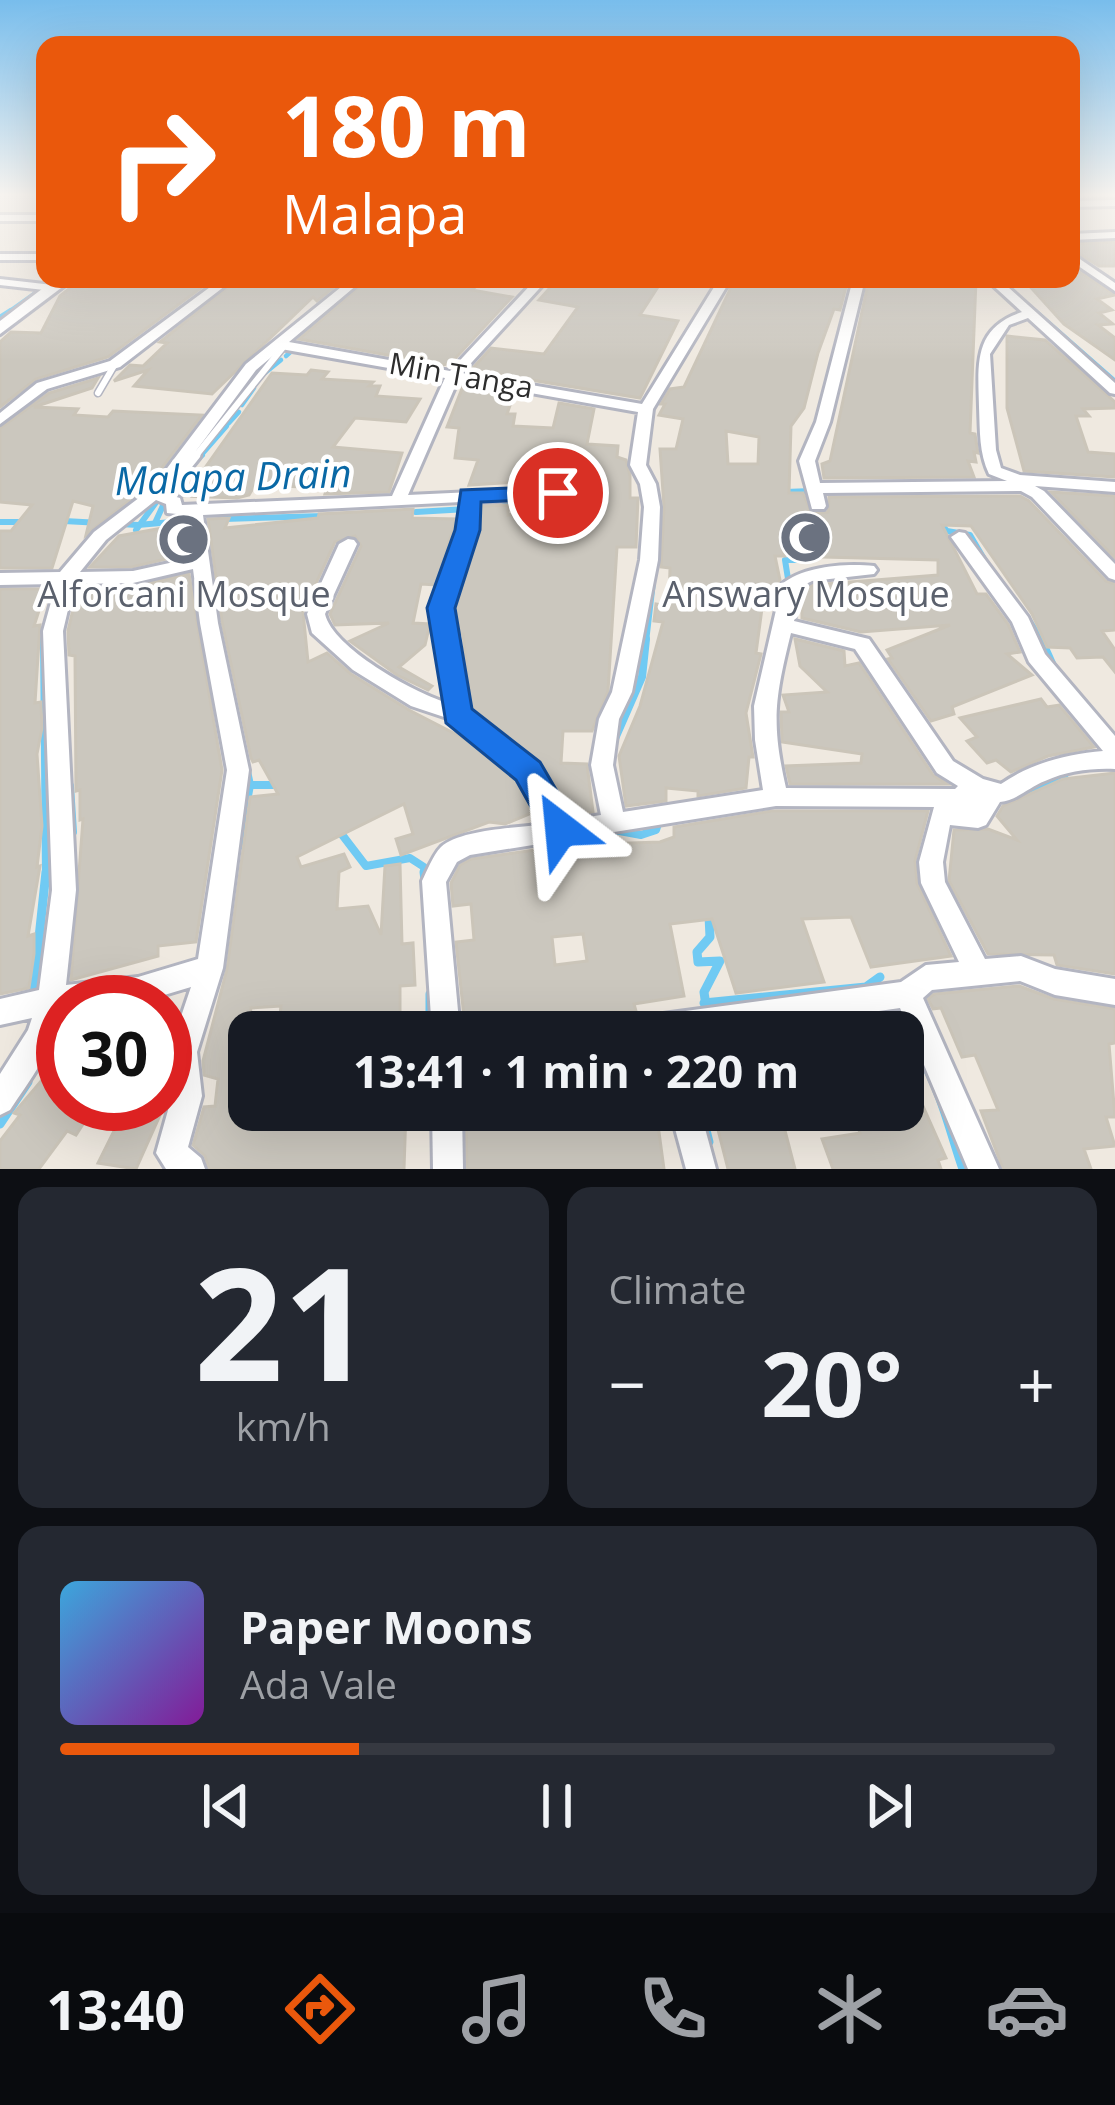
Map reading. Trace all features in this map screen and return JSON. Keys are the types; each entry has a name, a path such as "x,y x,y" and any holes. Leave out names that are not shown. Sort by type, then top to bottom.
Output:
{"main road":[{"path":"2,326 54,288"}],"street":[{"path":"0,257 36,257"},
{"path":"1080,263 1115,288"},
{"path":"1100,277 1115,276"},
{"path":"0,282 36,283"},
{"path":"0,420 42,386 115,364 216,288"},
{"path":"54,975 64,890 53,631 67,576 100,536 166,494 251,367 348,288"},
{"path":"398,500 453,375 534,288"},
{"path":"614,824 602,765 609,718 622,692 649,560 652,507 638,465 646,409 719,288"},
{"path":"857,288 823,422 807,460 816,497 1024,486 1038,494 1115,574"},
{"path":"1002,288 1115,390"},
{"path":"1029,314 1004,322 984,354 988,450 994,471 1018,479 1115,487"},
{"name":"Min Tanga","path":"281,345 646,409"},
{"path":"166,494 173,510 246,511 558,493"},
{"path":"458,714 441,608 467,530 469,495"},
{"path":"190,1169 171,1153 187,1096 183,1052 210,968 238,770 196,522"},
{"path":"959,538 1021,621 1036,658 1115,751"},
{"path":"348,544 316,614 319,628 360,664 418,701 458,714 528,771 561,829"},
{"path":"0,579 133,577 200,562"},
{"path":"776,796 764,724 794,580 868,570"},
{"path":"787,626 862,644 945,767 976,786 1004,794 1023,778 1094,759 1115,760"},
{"path":"444,1011 434,880 440,866 466,846 776,796 959,799 976,786"},
{"path":"976,786 989,803 978,818 941,814 931,862 938,896 978,972"},
{"path":"186,975 210,968"},
{"path":"788,1011 908,994 926,978 1021,968 1055,982 1115,992"},
{"path":"908,994 984,1169"},
{"path":"0,1012 36,1004"},
{"path":"0,1100 36,1043"},
{"path":"447,1131 448,1169"},
{"path":"690,1131 700,1169"}],"lane":[{"path":"98,393 115,364"}],"building":[{"path":"1080,251 1115,251 1115,266 1099,266"},
{"path":"1080,272 1115,295 1097,299 1112,310 1099,313 1113,324 1098,325 1115,338 1115,360 1064,324 1031,288 1080,288"},
{"path":"70,288 201,288 108,357 36,379 0,407 0,342 11,332 41,333 60,296"},
{"path":"227,288 333,288 317,301 313,297 212,394 134,386 148,370 114,381 130,365 143,366 167,343 160,342"},
{"path":"358,288 474,288 512,297 451,363 443,365 299,339"},
{"path":"550,288 657,288 640,315 678,321 640,398 471,370 491,348 544,354 578,307 539,300"},
{"path":"731,288 846,288 818,353 804,408 791,426 789,493 803,493 812,514 828,512 829,497 1020,496 1106,581 1115,584 1115,630 1102,631 1115,650 1115,672 1103,657 1077,658 1070,648 1047,647 1032,614 971,526 942,525 977,594 986,594 1008,624 1020,652 1007,654 1032,675 952,707 954,714 931,721 888,659 892,658 887,650 950,625 861,632 802,618 802,600 804,590 813,585 938,575 938,560 823,557 821,551 783,550 785,556 775,556 780,580 774,599 763,601 756,653 761,654 746,713 753,757 749,757 746,788 698,796 698,791 666,788 666,801 626,806 619,756 640,706 663,622 654,621 656,604 669,606 670,568 661,567 660,449 676,449 683,419 659,415 670,389 684,387","holes":["726,431 759,437 758,464 728,464"]},
{"path":"867,288 976,288 970,433 975,434 978,453 974,452 976,462 968,461 974,477 824,478 822,464 830,461"},
{"path":"1007,336 1045,340 1115,402 1115,408 1083,409 1089,416 1076,416 1088,452 1115,454 1115,477 1024,471 1007,408"},
{"path":"311,370 328,372 322,379 373,382 369,386 380,386 376,396 420,399 406,422 355,418 333,447 402,453 389,492 325,494 327,488 255,485 249,495 237,498 185,496 272,373 307,375"},
{"path":"98,378 92,388 34,407 78,409 74,415 108,417 113,411 202,415 149,485 86,535 93,506 73,501 52,568 0,568 0,531 11,531 32,505 0,502 0,428 49,393"},
{"path":"463,386 514,394 507,414 515,414 513,426 553,428 559,403 594,409 587,444 618,446 617,457 626,460 630,475 630,498 638,498 636,547 617,547 608,691 592,731 563,731 561,763 587,764 593,812 570,815 539,761 471,708 463,634 459,634 455,608 480,531 481,506 508,505 508,515 537,511 537,504 560,502 570,492 560,484 535,481 469,485 478,460 455,458 459,428 447,427"},
{"path":"1051,492 1115,496 1115,558"},
{"path":"413,509 412,518 456,519 436,585 421,584 413,623 430,624 425,645 399,667 432,686 428,690 397,675 350,641 389,623 335,625 330,614 361,546 355,536 335,542 303,612 308,662 327,653 409,710 469,741 516,780 534,812 505,824 489,822 401,855 396,839 413,834 404,804 297,857 301,867 344,854 350,867 339,872 337,909 368,906 381,935 385,866 400,864 402,944 413,943 415,985 400,986 400,1011 280,1011 281,1006 228,1011 228,1131 405,1131 404,1169 209,1169 205,1156 193,1145 204,1107 215,1106 218,1079 204,1075 203,1061 227,969 250,797 278,794 259,760 251,758 222,622 208,519 229,518 225,528 318,518 319,514"},
{"path":"184,524 187,554 132,567 90,567 119,536"},
{"path":"189,574 222,770 196,942 158,946 158,956 89,975 71,975 83,819 80,790 76,791 75,656 69,655 68,631 78,588 133,587"},
{"path":"0,589 46,589 34,626 40,625 35,703 41,702 37,754 42,826 28,936 34,934 34,954 29,988 0,994"},
{"path":"795,639 844,651 845,666 859,663 933,775 947,784 790,784 786,766 861,763 862,754 782,742 781,712 789,712 783,695 827,692 800,666"},
{"path":"1041,699 1047,707 1059,705 1094,747 1048,756 1011,772 996,760 987,763 967,741 977,737 960,718"},
{"path":"1115,773 1115,974 1057,965 1054,955 988,954 949,881 954,830 988,829 1017,840 997,816 1003,806 1063,779"},
{"path":"771,811 928,811 915,861 917,883 951,956 871,967 851,917 802,919 824,982 736,993 712,919 670,924 684,996 634,1004 636,1011 463,1011 456,942 474,940 471,904 453,906 451,883 460,865 471,859 571,845 660,842 674,837 674,827","holes":["583,934 587,961 555,965 552,937"]},
{"path":"1019,986 1054,999 1115,1009 1115,1043 1109,1044 1115,1117 1106,1117 1115,1146 1084,1149 1091,1169 1003,1169 981,1111 998,1110 975,1055 962,1057 941,1008 933,1009 928,999 934,994"},
{"path":"36,1087 36,1131 67,1131 39,1169 0,1169 0,1141 20,1115 14,1113"},
{"path":"924,1108 946,1158 938,1160 941,1169 833,1169 822,1139 924,1131"},
{"path":"114,1131 153,1131 136,1169 98,1163"},
{"path":"466,1131 659,1131 664,1169 467,1169"},
{"path":"718,1131 785,1131 795,1169 728,1169"}],"waterway":[{"path":"326,313 358,288"},
{"path":"6,313 37,291"},
{"path":"1015,293 1037,313"},
{"path":"0,317 11,310"},
{"path":"296,336 330,310"},
{"path":"1034,310 1115,381"},
{"path":"0,334 24,315"},
{"path":"286,356 296,347"},
{"path":"210,434 268,359"},
{"path":"265,373 281,360"},
{"path":"242,405 254,388"},
{"path":"229,423 239,412"},
{"path":"199,458 227,426"},
{"path":"199,458 202,455"},
{"path":"196,461 199,458"},
{"name":"Malapa Drain","path":"785,492 812,491"},
{"path":"140,525 162,494"},
{"path":"155,523 166,499"},
{"name":"Malapa Drain","path":"504,506 568,501"},
{"name":"Malapa Drain","path":"416,512 467,509"},
{"name":"Malapa Drain","path":"224,519 324,516"},
{"name":"Malapa Drain","path":"140,525 194,520"},
{"name":"Malapa Drain","path":"64,521 140,525"},
{"path":"938,521 947,531 970,535 987,564"},
{"name":"Malapa Drain","path":"0,522 21,522"},
{"name":"Malapa Drain","path":"136,530 140,525"},
{"path":"789,585 785,560 795,560 790,545"},
{"path":"646,642 653,582"},
{"path":"44,642 55,584"},
{"path":"1027,617 1043,642"},
{"path":"614,741 642,677 646,639"},
{"path":"1041,639 1054,668"},
{"path":"44,642 46,872"},
{"path":"247,771 250,785"},
{"path":"1008,799 1049,786 1065,774"},
{"path":"239,846 250,785"},
{"path":"250,785 278,785"},
{"path":"70,786 73,832"},
{"path":"599,841 612,839 614,830 641,835 656,830 659,821"},
{"path":"340,832 366,866 410,858 424,867 425,875"},
{"path":"554,841 599,841"},
{"path":"33,994 46,872"},
{"path":"424,872 425,880"},
{"path":"706,1003 704,992 720,961 698,962 697,952 710,937 709,916"},
{"path":"706,1003 866,987 880,977"},
{"path":"430,994 430,1011"},
{"path":"706,1003 707,1011"},
{"path":"924,1063 963,1169"},
{"path":"0,1124 28,1082"},
{"path":"706,1131 709,1142"}],"place":[{"name":"Answary Mosque","path":"806,538"},
{"name":"Alforcani Mosque","path":"184,539"}],"route":[{"path":"558,493 469,495 467,530 441,608 458,714 528,771 561,829"}]}
